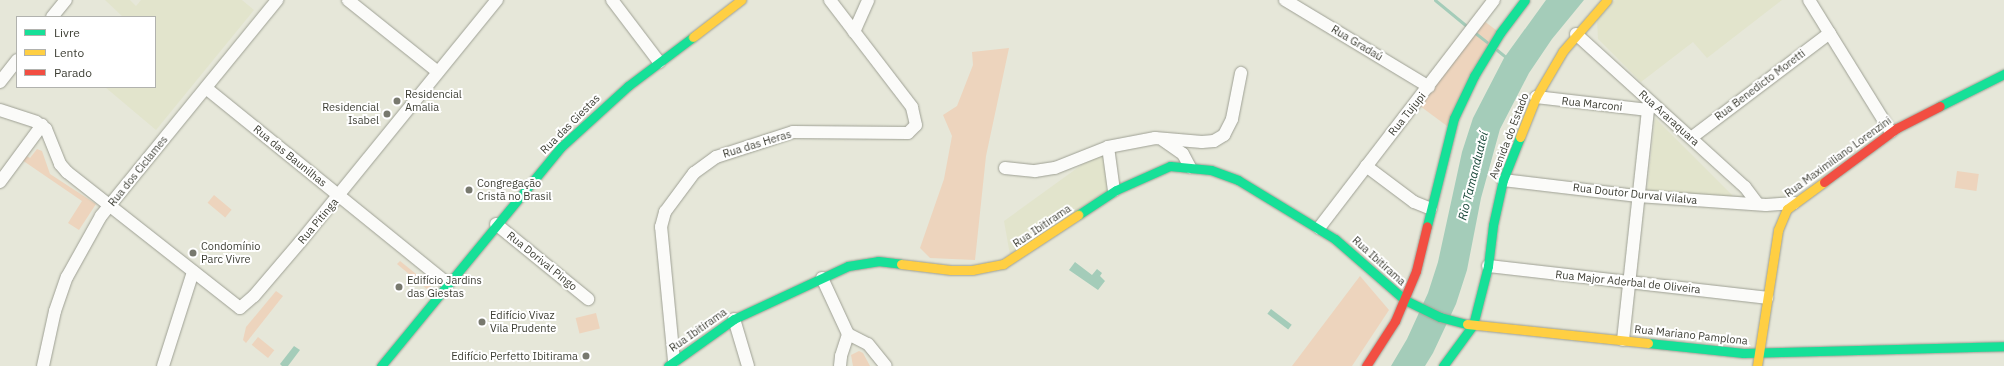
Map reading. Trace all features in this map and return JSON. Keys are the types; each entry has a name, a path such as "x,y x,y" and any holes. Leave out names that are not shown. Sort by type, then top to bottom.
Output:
{"main road":[{"name":"Rua das Giestas","path":"381,366 496,224 561,147 612,100 659,62 741,0"},
{"path":"1366,366 1390,331 1405,300 1416,271 1454,118 1477,70 1500,33 1524,0"},
{"name":"Avenida do Estado","path":"1473,325 1488,266 1493,225 1503,180 1536,97 1555,62 1576,34 1607,0"},
{"name":"Rua Maximiliano Lorenzini","path":"1757,366 1758,352 1781,219 1794,203 1891,132 1914,118 2004,74"},
{"name":"Rua Ibitirama","path":"671,364 734,319 848,266 866,262 897,262 951,270 981,270 1003,264 1114,191 1170,166 1211,170 1238,180 1319,228 1343,245 1405,300"},
{"name":"Rua Mariano Pamplona","path":"1405,300 1460,323 1743,353 2004,346"},
{"path":"1443,366 1473,325"}],"street":[{"path":"53,16 66,0"},
{"name":"Rua dos Ciclames","path":"43,366 55,311 67,277 82,246 110,205 277,0"},
{"path":"348,0 438,72"},
{"name":"Rua Pitinga","path":"42,125 49,135 60,164 235,307 244,306 339,195 497,0"},
{"path":"612,0 659,62"},
{"name":"Rua das Heras","path":"671,364 660,226 665,212 694,173 716,157 793,132 908,133 916,125 912,107 830,0"},
{"path":"854,32 868,0"},
{"name":"Rua Gradaú","path":"1285,0 1429,87"},
{"name":"Rua Tujupi","path":"1319,228 1429,87 1494,0"},
{"path":"1815,1 1830,33 1891,132"},
{"name":"Rua Benedicto Moretti","path":"1691,138 1830,33"},
{"name":"Rua Araraquara","path":"1576,34 1649,106 1691,138 1745,187 1762,205"},
{"path":"0,82 16,61"},
{"path":"1005,168 1035,171 1055,168 1108,147 1155,138 1202,142 1220,138 1232,119 1241,73"},
{"name":"Rua das Baunilhas","path":"206,88 448,284"},
{"name":"Rua Marconi","path":"1536,97 1649,106"},
{"path":"1623,340 1628,283 1649,106"},
{"path":"0,110 42,125 0,182"},
{"path":"1155,138 1176,148 1190,167"},
{"path":"1108,147 1114,191"},
{"path":"1366,166 1414,202 1431,209"},
{"name":"Rua Doutor Durval Vilalva","path":"1503,180 1638,196 1762,205 1794,203"},
{"path":"1762,205 1781,219"},
{"name":"Rua Dorival Pingo","path":"496,224 588,299"},
{"name":"Rua Major Aderbal de Oliveira","path":"1488,266 1768,298"},
{"path":"163,366 194,272"},
{"path":"822,278 848,334 868,344 886,366"},
{"path":"734,319 748,366"},
{"path":"840,366 840,356 848,334"}],"shaded area":[{"path":"105,0 130,0 136,6 141,0 242,0 254,10 156,130 106,88 156,88 156,16 122,16"},
{"path":"1615,0 1782,0 1707,58 1693,42 1641,82 1598,39 1597,20"},
{"path":"1480,18 1500,33 1451,129 1416,103"},
{"path":"1009,48 986,156 975,260 930,258 920,248 944,179 952,136 943,115 957,106 973,65 972,52"},
{"path":"1655,118 1739,202 1647,191"},
{"path":"37,149 42,151 50,174 96,204 79,230 68,223 82,201 22,160 25,155 30,158"},
{"path":"1106,152 1122,184 1010,255 1004,221 1087,161"},
{"path":"1957,171 1979,174 1976,191 1955,188"},
{"path":"214,195 232,210 225,217 208,203"},
{"path":"400,261 431,286 428,290 397,264"},
{"path":"1360,276 1389,310 1352,366 1292,366"},
{"path":"276,291 283,296 246,343 243,340 246,327"},
{"path":"596,313 600,329 579,334 576,318"},
{"path":"258,337 274,350 268,358 252,345"},
{"path":"859,351 863,353 870,366 853,366 851,355"}],"water":[{"name":"Rio Tamanduateí","path":"1546,0 1584,0 1552,39 1529,73 1500,129 1481,198 1467,270 1456,304 1433,353 1425,366 1391,366 1407,339 1428,293 1438,262 1462,152 1473,118 1504,58"},
{"path":"1075,262 1092,275 1097,269 1102,273 1100,276 1105,281 1098,290 1069,270"},
{"path":"1271,309 1292,325 1288,329 1267,314"},
{"path":"294,346 300,350 288,366 282,366 280,364"}],"waterway":[{"path":"1435,0 1469,28"},
{"path":"1474,32 1487,42"},
{"path":"1497,50 1507,58"}],"traffic: fast":[{"path":"1427,226 1454,118 1474,76 1500,33 1525,0"},
{"path":"381,366 561,147 628,86 693,37"},
{"path":"1940,106 2004,74"},
{"path":"1443,366 1473,325 1488,266 1493,225 1503,180 1520,137"},
{"path":"1078,215 1116,190 1170,166 1211,170 1238,180 1335,239 1405,300 1440,317 1467,324"},
{"path":"668,366 734,319 848,266 878,261 901,264"},
{"path":"1648,343 1743,353 2004,346"}],"traffic: slow":[{"path":"693,37 741,0"},
{"path":"1520,137 1536,97 1563,51 1607,0"},
{"path":"1757,366 1778,230 1787,209 1824,182"},
{"path":"901,264 951,270 972,270 1003,264 1078,215"},
{"path":"1467,324 1648,343"}],"traffic: jam":[{"path":"1824,182 1897,128 1940,106"},
{"path":"1366,366 1395,321 1416,271 1427,226"}],"place":[{"name":"Residencial Amalia","path":"397,101"},
{"name":"Residencial Isabel","path":"387,114"},
{"name":"Congregação Cristã no Brasil","path":"469,190"},
{"name":"Condomínio Parc Vivre","path":"193,253"},
{"name":"Edifício Jardins das Giestas","path":"399,287"},
{"name":"Edifício Vivaz Vila Prudente","path":"482,322"},
{"name":"Edifício Perfetto Ibitirama","path":"586,356"}]}
